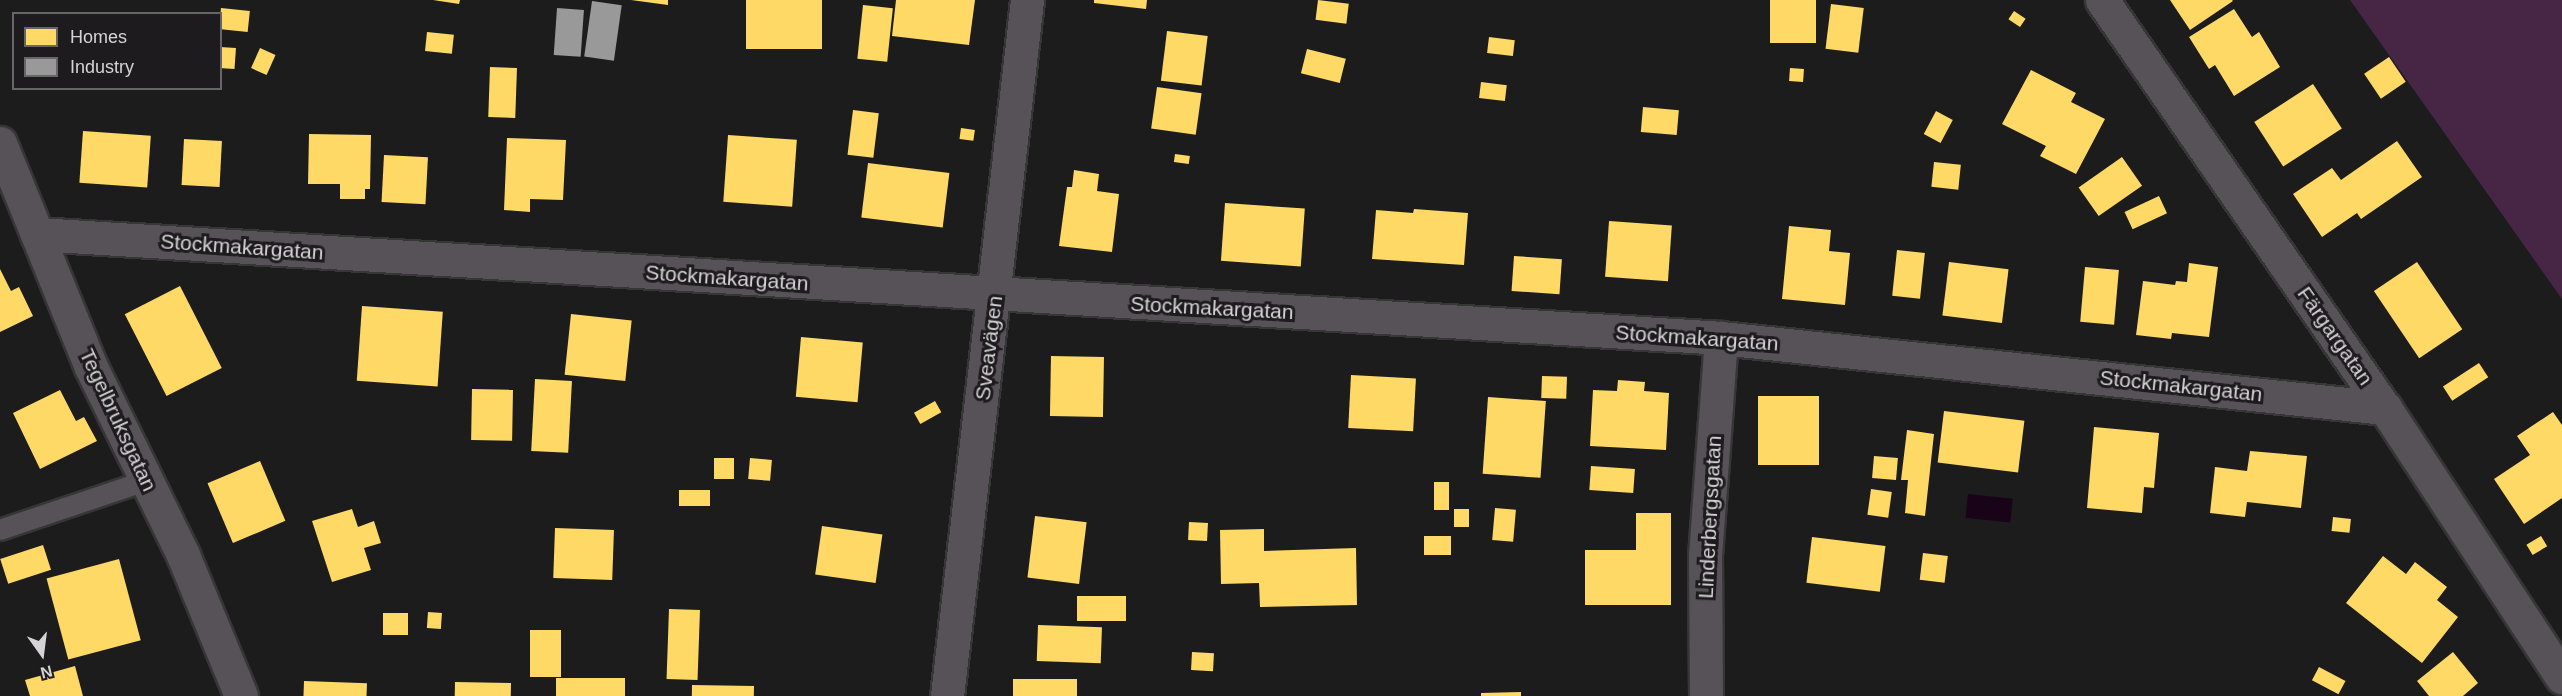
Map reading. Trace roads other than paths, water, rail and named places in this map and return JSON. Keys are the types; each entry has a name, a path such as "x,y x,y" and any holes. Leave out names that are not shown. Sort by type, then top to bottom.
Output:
{"street":[{"name":"Sveavägen","path":"947,696 1028,0"},
{"name":"Färgargatan","path":"2102,0 2385,408 2562,677"},
{"name":"Tegelbruksgatan","path":"0,143 91,367 183,555 241,696"},
{"name":"Stockmakargatan","path":"37,234 1721,338 2385,408"},
{"name":"Linderbergsgatan","path":"1706,696 1705,555 1721,338"}],"lane":[{"path":"0,530 146,481"}]}
